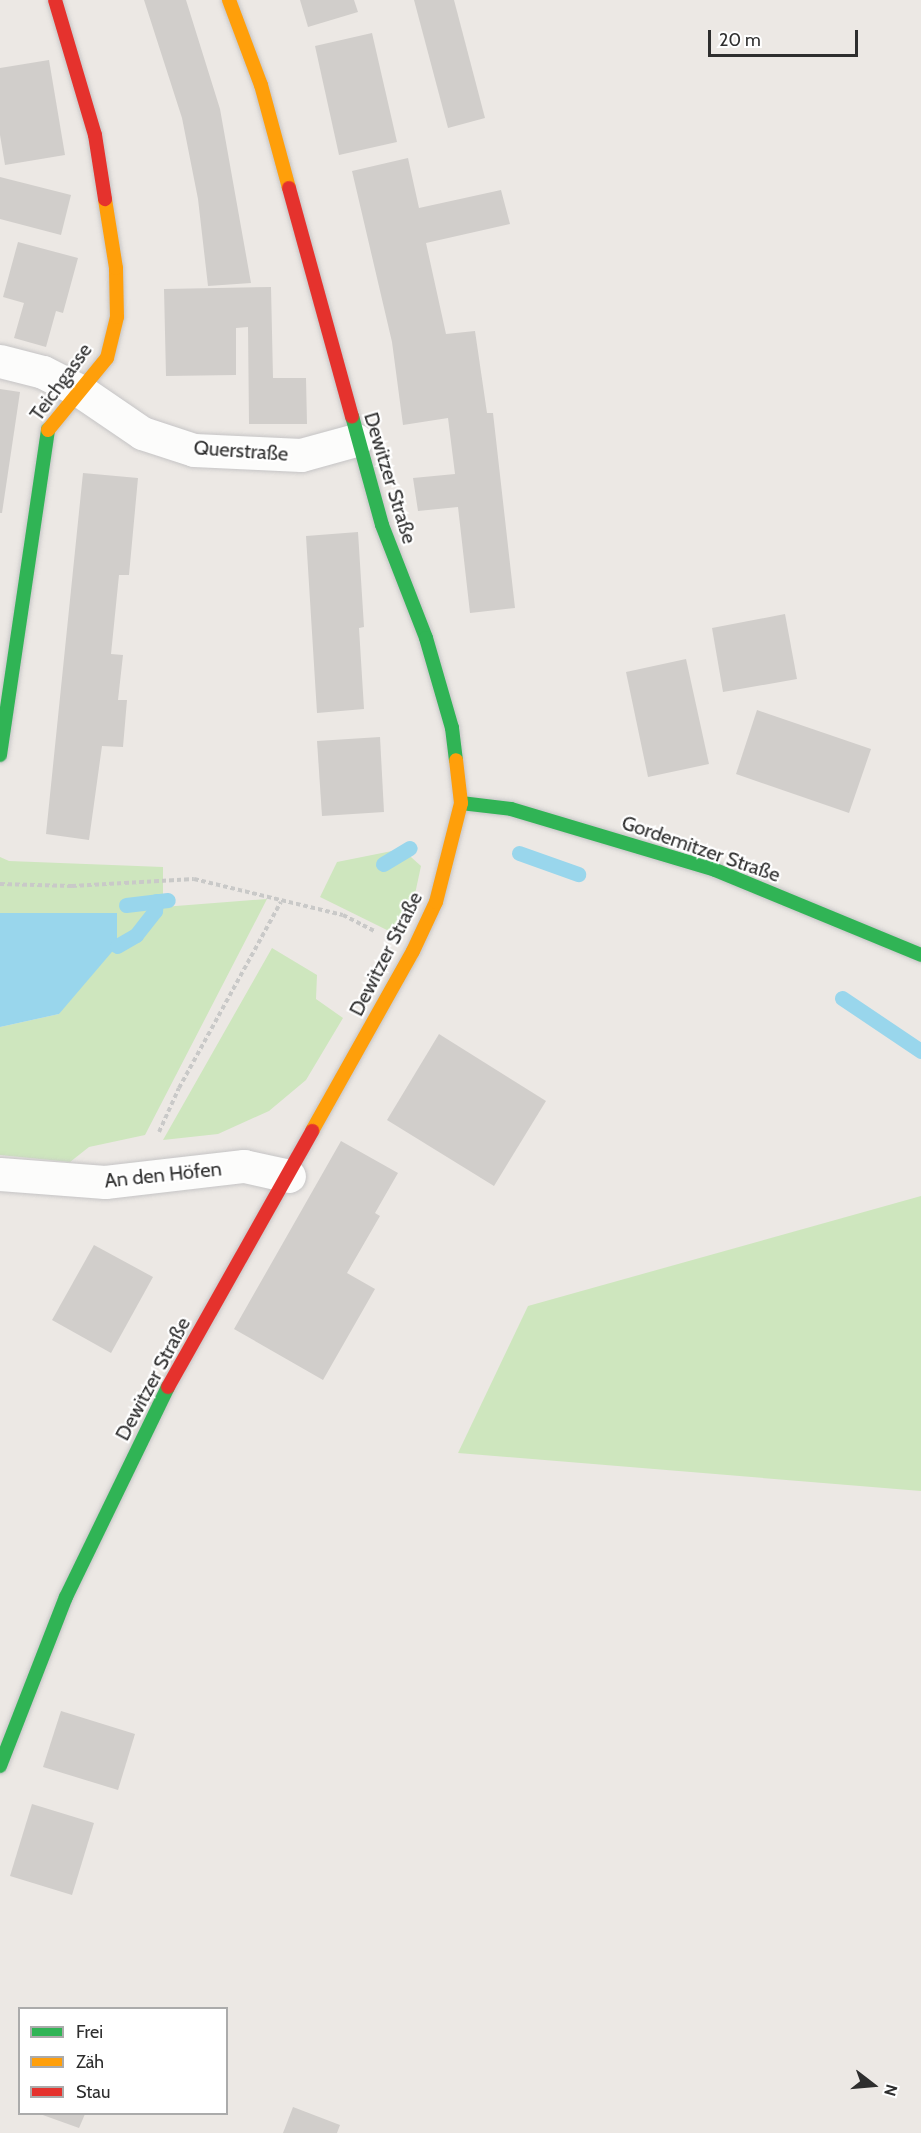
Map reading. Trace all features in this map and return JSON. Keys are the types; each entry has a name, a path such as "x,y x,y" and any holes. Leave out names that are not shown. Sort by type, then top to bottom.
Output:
{"street":[{"name":"Teichgasse","path":"0,755 46,432 82,392 106,358 117,317 116,268 95,135 55,0"},
{"name":"Dewitzer Straße","path":"0,1766 66,1597 166,1391 289,1176 431,912 453,847 461,803 452,728 426,638 382,525 261,85 229,0"},
{"name":"Querstraße","path":"0,361 43,372 82,392 142,433 194,450 301,455 357,440"},
{"name":"Gordemitzer Straße","path":"461,803 511,809 715,870 921,955"},
{"name":"An den Höfen","path":"0,1174 105,1182 244,1166 289,1176"}],"path":[{"path":"0,884 72,886 194,879 281,902 343,915 364,925"},
{"path":"139,1179 179,1088 281,902"}],"green space":[{"path":"402,849 421,866 415,894 393,933 320,897 337,862"},
{"path":"0,857 9,861 163,867 163,907 267,899 145,1135 89,1147 70,1162 0,1155 0,1027 59,1014 116,913 0,913"},
{"path":"272,948 317,975 316,999 343,1018 306,1080 269,1111 218,1134 163,1140"},
{"path":"921,1196 921,1491 458,1453 528,1306"}],"water":[{"path":"0,913 117,913 117,946 59,1014 0,1027"}],"building":[{"path":"144,0 186,0 220,109 251,283 208,286 198,199 182,118"},
{"path":"300,0 354,0 358,12 308,27"},
{"path":"414,0 454,0 485,118 448,128"},
{"path":"372,33 397,142 339,155 315,46"},
{"path":"49,60 65,155 5,165 0,135 0,68"},
{"path":"408,158 419,208 501,190 510,224 426,243 446,334 475,331 487,413 493,413 515,608 470,613 458,507 418,511 413,478 455,474 448,418 403,425 392,342 352,171"},
{"path":"0,177 71,195 61,235 0,219"},
{"path":"18,242 78,258 63,313 56,311 46,347 14,338 24,303 3,297"},
{"path":"271,287 273,378 306,378 307,424 249,424 248,327 236,328 236,375 166,376 164,289"},
{"path":"0,389 20,392 2,513 0,513"},
{"path":"83,473 138,478 129,575 119,575 111,654 123,655 118,700 127,700 123,747 102,746 89,840 46,834"},
{"path":"358,532 364,627 359,628 364,709 317,713 306,536"},
{"path":"785,614 797,679 723,692 712,628"},
{"path":"686,659 709,764 648,777 626,672"},
{"path":"757,710 871,749 849,813 736,774"},
{"path":"380,737 384,812 322,816 317,741"},
{"path":"439,1034 546,1101 494,1186 387,1120"},
{"path":"341,1141 398,1173 375,1213 380,1216 347,1273 375,1289 323,1380 234,1329"},
{"path":"94,1245 153,1277 111,1353 52,1320"},
{"path":"61,1711 135,1734 118,1790 43,1767"},
{"path":"32,1804 94,1823 72,1895 10,1876"},
{"path":"293,2107 340,2125 337,2133 283,2133"},
{"path":"43,2115 85,2115 79,2128"}],"waterway":[{"path":"383,864 410,848"},
{"path":"519,853 578,874"},
{"path":"126,905 168,900"},
{"path":"117,946 136,935 155,911 156,901"},
{"path":"842,998 921,1051"}],"traffic: fast":[{"path":"352,416 382,525 426,638 452,728 456,760"},
{"path":"0,755 48,430"},
{"path":"461,803 511,809 715,870 921,955"},
{"path":"0,1766 66,1597 168,1387"}],"traffic: slow":[{"path":"229,0 261,85 289,188"},
{"path":"48,430 107,358 117,317 116,268 105,199"},
{"path":"312,1131 413,951 436,902 461,803 456,760"}],"traffic: jam":[{"path":"55,0 95,135 105,199"},
{"path":"289,188 352,416"},
{"path":"168,1387 312,1131"}]}
